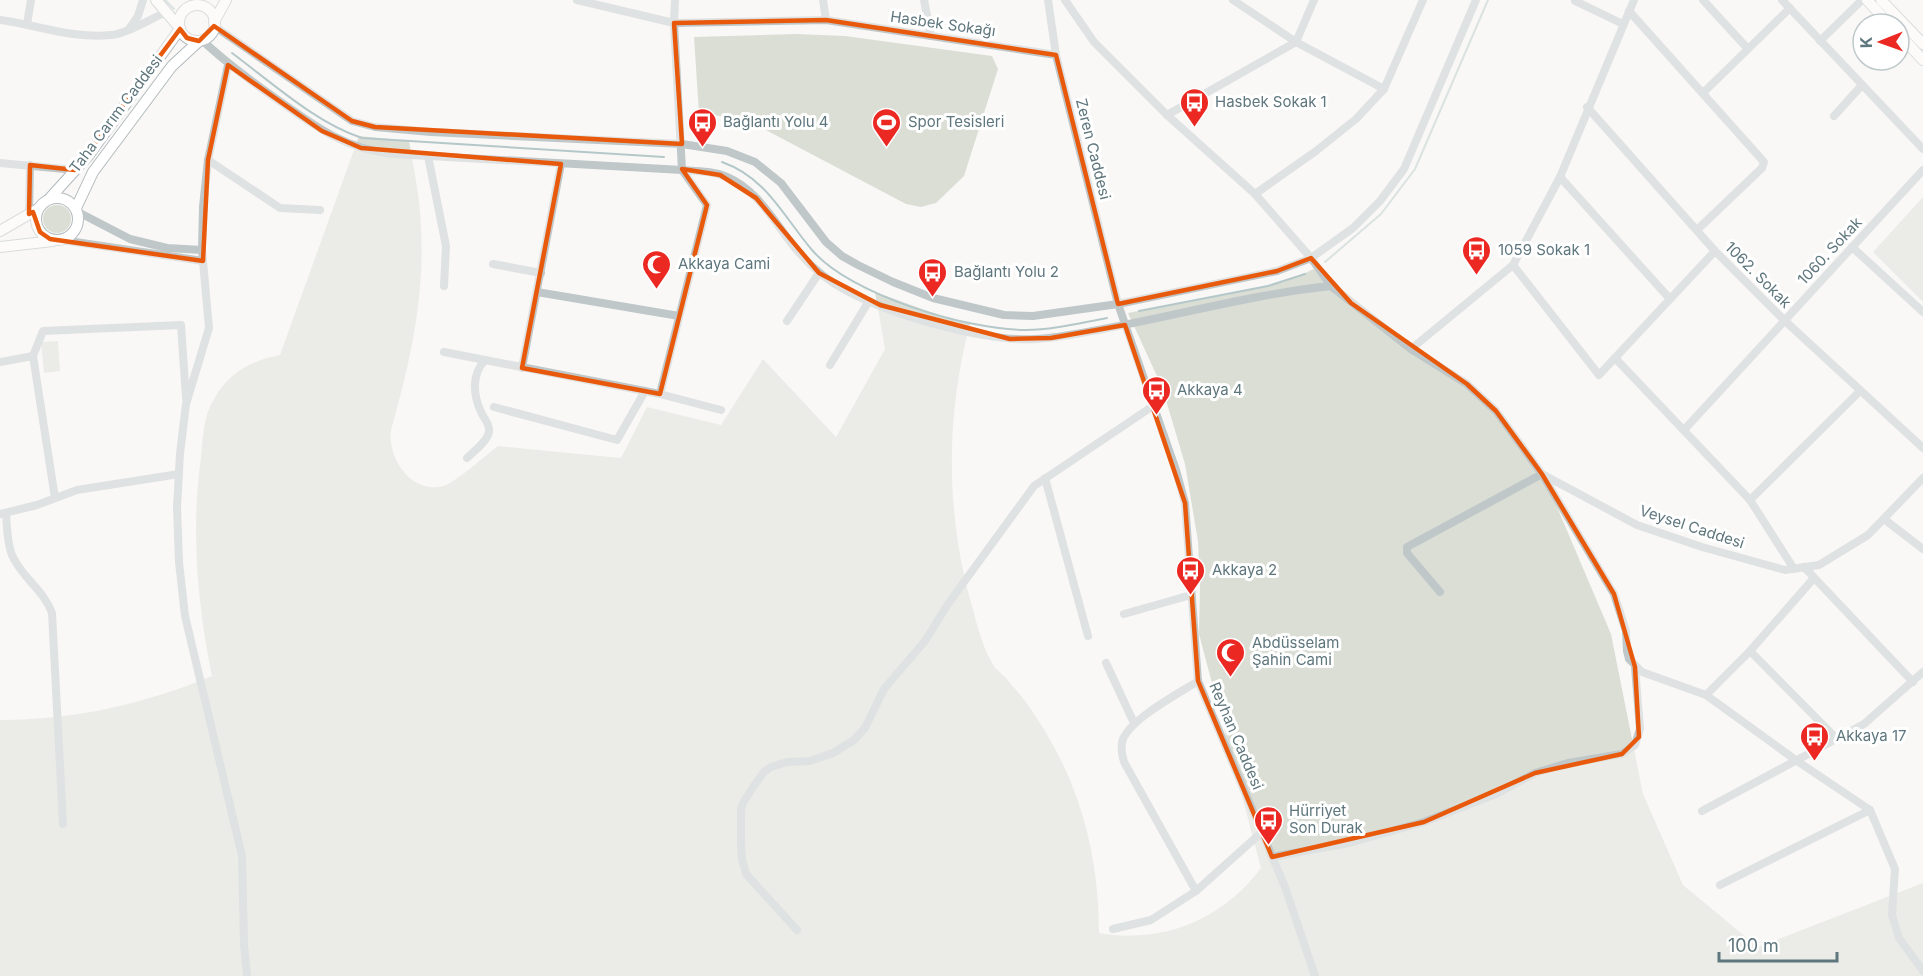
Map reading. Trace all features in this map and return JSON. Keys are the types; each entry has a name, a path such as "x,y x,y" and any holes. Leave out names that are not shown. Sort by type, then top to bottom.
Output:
{"main road":[{"path":"156,0 187,38 201,41 211,35 226,0"},
{"path":"1867,0 1878,12"},
{"path":"1881,0 1923,44"},
{"path":"180,28 181,15 190,3 204,7 213,16 214,24"},
{"name":"Taha Carım Caddesi","path":"50,198 88,156 180,28"},
{"name":"Taha Carım Caddesi","path":"77,210 93,172 172,66 201,41"},
{"path":"1911,47 1923,60"},
{"path":"0,231 33,212 50,198 69,200 77,210 79,221 75,231 59,240 0,247"},
{"path":"33,212 36,215 37,227 45,236 59,240"}],"street":[{"path":"27,24 31,0"},
{"path":"129,29 138,16 143,0"},
{"name":"Hasbek Sokağı","path":"577,0 674,23 826,20 1056,55"},
{"path":"660,394 707,205 682,170 674,23 675,0"},
{"path":"823,0 826,20"},
{"path":"924,0 931,36"},
{"name":"Zeren Caddesi","path":"1048,0 1056,55 1125,325"},
{"name":"Veysel Caddesi","path":"1065,0 1094,42 1167,115 1255,194 1311,258 1331,286 1411,349 1467,384 1496,411 1542,474 1637,525 1702,547 1785,570 1818,565 1868,535 1923,478"},
{"path":"1233,0 1296,42 1384,89"},
{"path":"1167,115 1296,42 1314,0"},
{"path":"1255,194 1316,151 1356,119 1384,89 1423,0"},
{"path":"214,24 352,121 375,127 431,132 681,144 727,151 755,162 781,183 826,242 842,256 893,282 933,298 1005,315 1033,316 1118,304 1277,271 1311,258 1353,228 1380,201 1404,169 1476,0"},
{"path":"1411,349 1513,265 1560,177 1587,107 1634,0"},
{"path":"1703,0 1748,49"},
{"path":"1782,0 1923,149"},
{"path":"1820,40 1862,0"},
{"path":"1575,1 1623,24"},
{"path":"1703,93 1790,8"},
{"path":"1629,11 1763,160 1762,168 1697,230"},
{"path":"0,20 67,34 111,36 166,12"},
{"path":"201,41 228,65 322,131 338,140 372,151 561,165 682,170 720,175 741,186 756,198 795,248 819,273 837,286 869,301 973,333 1010,339 1052,338 1264,295 1331,286"},
{"path":"186,404 208,328 202,250 203,207 208,160 228,65"},
{"path":"1834,116 1862,85"},
{"name":"1062. Sokak","path":"1587,107 1715,251 1784,320 1923,448"},
{"path":"428,156 446,246 444,286"},
{"path":"208,160 280,208 320,210"},
{"path":"0,163 75,170"},
{"path":"30,165 33,212"},
{"path":"522,368 561,165"},
{"name":"1060. Sokak","path":"1684,430 1923,170"},
{"path":"1560,177 1670,300"},
{"path":"77,210 130,239 167,248 202,250"},
{"path":"59,240 203,261"},
{"path":"1852,247 1923,312"},
{"path":"1513,265 1599,375 1715,251"},
{"path":"493,264 541,273"},
{"path":"787,321 819,273"},
{"path":"537,292 679,316"},
{"path":"830,365 869,301"},
{"path":"55,498 33,356 43,332 181,325 186,404 177,507 179,562 185,615 242,856 247,976"},
{"name":"Reyhan Caddesi","path":"1125,325 1176,470 1185,503 1198,681 1285,887 1315,976"},
{"path":"444,352 660,394 721,410"},
{"path":"0,362 33,356"},
{"path":"1615,358 1750,500 1794,569"},
{"path":"468,458 489,431 481,412 474,384 479,367 485,360"},
{"path":"494,407 617,440 645,391"},
{"path":"1750,500 1860,391"},
{"path":"797,930 746,874 741,843 743,802 764,772 778,763 810,761 833,753 854,740 865,728 884,689 924,641 948,604 1034,486 1153,406"},
{"path":"63,824 52,613 49,603 19,568 11,554 3,514 77,490 179,474"},
{"path":"1272,857 1349,843 1424,822 1496,794 1535,773 1568,763 1602,758 1629,750 1639,737 1635,667 1627,651 1626,631 1614,594 1542,474 1407,547 1407,554 1440,592"},
{"path":"1045,478 1088,636"},
{"path":"1884,519 1923,549"},
{"path":"1804,567 1912,682"},
{"path":"1706,695 1750,651 1814,578"},
{"path":"1124,614 1191,595"},
{"path":"1750,651 1837,739"},
{"path":"1106,663 1134,723"},
{"path":"1635,667 1642,672 1706,695 1870,810 1895,869 1892,915 1899,938 1923,971"},
{"path":"1702,811 1864,724 1923,672"},
{"path":"1196,891 1124,762 1121,746 1134,723 1198,681"},
{"path":"1720,885 1870,810"},
{"path":"1113,929 1151,920 1196,891 1262,832"}],"highlighted area":[{"path":"826,20 1056,55 1118,304 1277,271 1311,258 1351,303 1467,384 1496,411 1542,474 1614,594 1635,667 1639,737 1622,754 1535,773 1424,822 1272,857 1198,681 1185,503 1125,325 1051,338 1010,339 880,305 819,273 756,198 720,175 682,169 707,205 660,394 522,368 561,164 361,148 322,131 228,65 208,160 203,261 50,239 40,232 33,212 29,214 30,165 75,170 180,29 187,38 199,41 214,26 352,121 375,127 682,144 674,23"}],"shaded area":[{"name":"Spor Tesisleri","path":"796,34 845,36 992,56 998,69 964,176 936,203 921,207 906,204 747,120 699,113 694,37"},
{"path":"359,136 409,141 420,216 421,279 415,330 391,430 391,441 393,453 405,473 413,481 423,486 434,487 451,483 498,446 621,458 647,407 721,425 763,359 836,437 885,349 875,292 939,315 970,323 956,393 952,464 953,500 963,571 988,655 994,666 1028,705 1050,739 1074,791 1083,818 1095,874 1099,933 1146,935 1189,924 1228,902 1261,868 1199,634 1198,541 1185,464 1162,387 1128,313 1284,282 1314,269 1328,287 1474,389 1543,474 1611,634 1643,794 1683,885 1758,947 1923,883 1923,976 0,976 0,720 55,717 108,708 161,695 212,676 199,594 196,539 198,484 206,420 210,406 226,382 251,364 280,355"},
{"path":"1923,197 1923,302 1873,252"},
{"path":"57,205 67,209 71,219 67,229 57,233 47,229 43,219 47,209"},
{"path":"58,341 60,371 44,373 41,342"}],"waterway":[{"path":"165,0 174,9"},
{"path":"1325,262 1381,214 1415,169 1488,0"},
{"path":"232,53 311,112 362,138 664,157"},
{"path":"722,162 738,169 763,188 812,250 830,266 881,295 942,317 1001,328 1046,329 1107,318"},
{"path":"1139,311 1268,286 1305,274"}],"place":[{"name":"Hasbek Sokak 1","path":"1194,128"},
{"name":"Bağlantı Yolu 4","path":"702,148"},
{"name":"Spor Tesisleri","path":"887,148"},
{"name":"1059 Sokak 1","path":"1477,276"},
{"name":"Akkaya Cami","path":"657,290"},
{"name":"Bağlantı Yolu 2","path":"933,298"},
{"name":"Akkaya 4","path":"1156,416"},
{"name":"Akkaya 2","path":"1191,596"},
{"name":"Abdüsselam Şahin Cami","path":"1231,678"},
{"name":"Akkaya 17","path":"1815,762"},
{"name":"Hürriyet Son Durak","path":"1268,846"}]}
